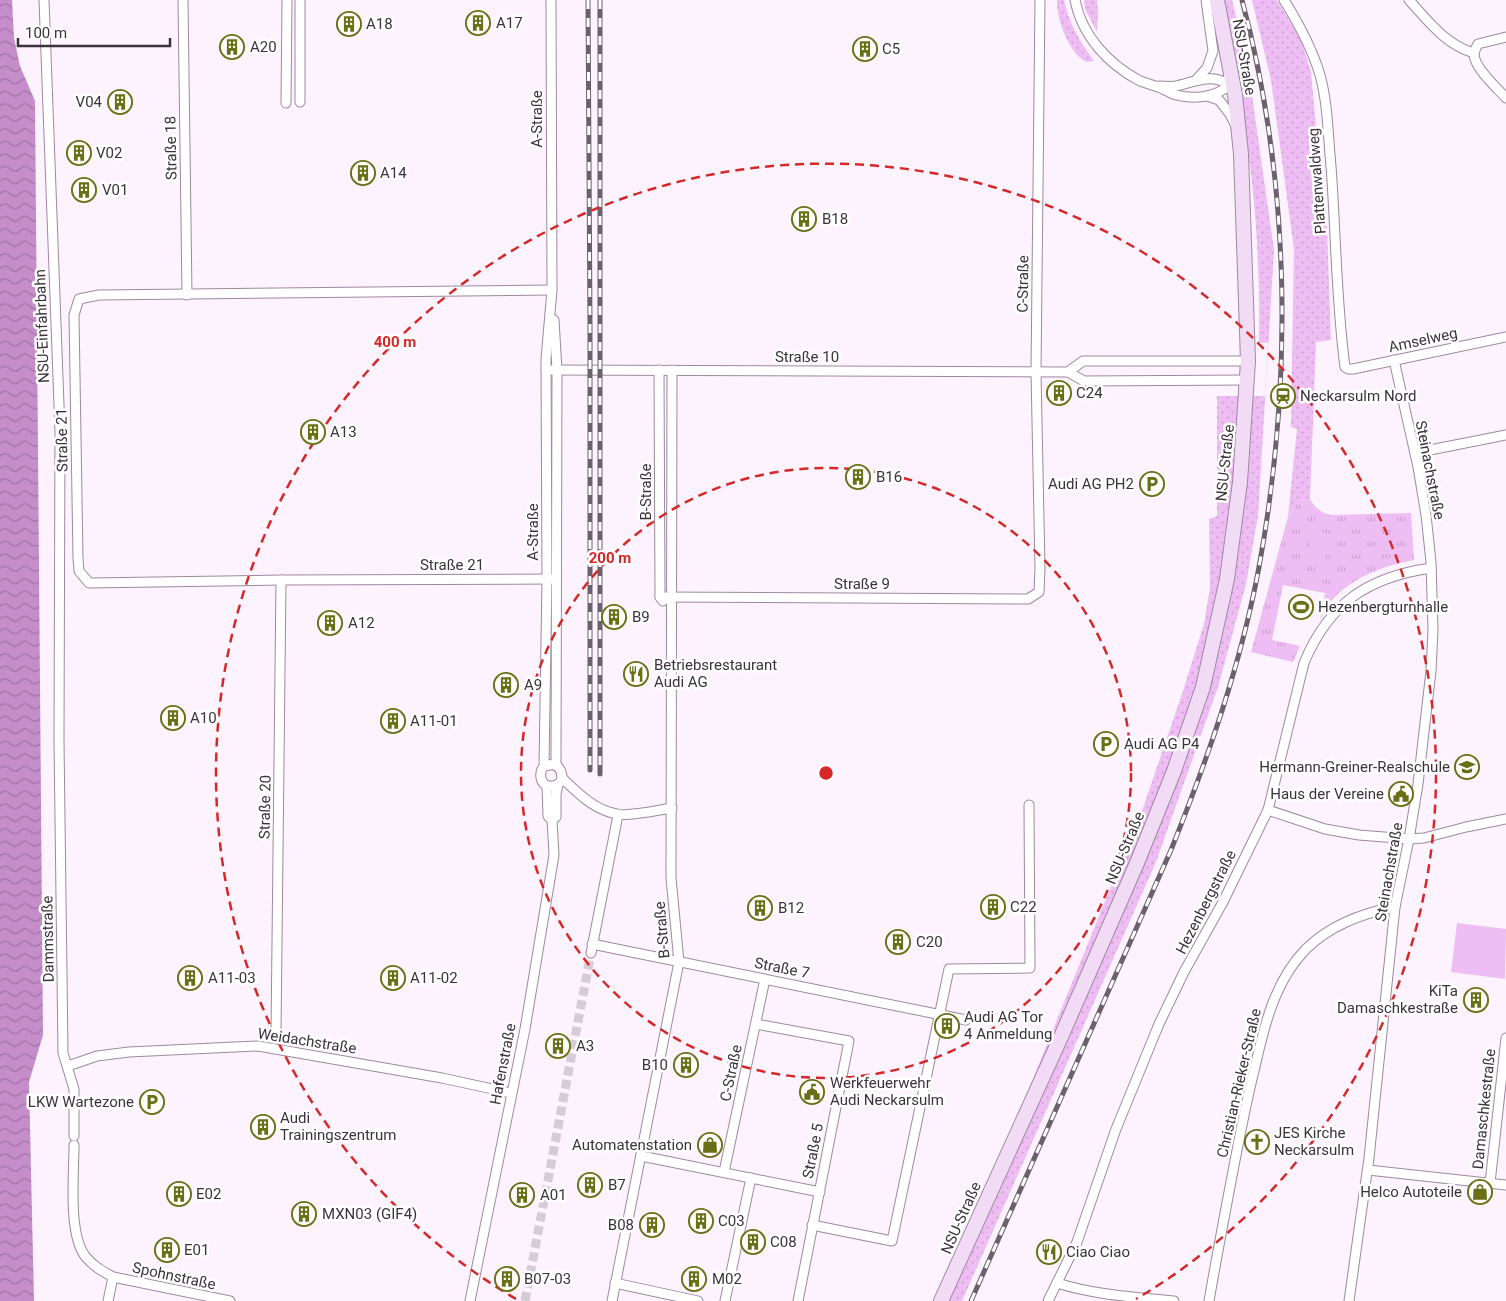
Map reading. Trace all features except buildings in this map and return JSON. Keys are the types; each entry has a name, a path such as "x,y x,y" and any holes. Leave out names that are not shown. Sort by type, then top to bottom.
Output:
{"main road":[{"name":"NSU-Straße","path":"941,1301 1137,863 1187,735 1203,688 1227,579 1240,482 1248,361 1239,130 1217,0"}],"street":[{"name":"NSU-Einfahrbahn","path":"44,0 60,432 59,740"},
{"name":"Straße 18","path":"183,0 187,295"},
{"path":"286,103 287,0"},
{"path":"300,0 300,102"},
{"name":"A-Straße","path":"551,0 552,294 558,370 544,766 540,777 547,786 548,816 552,820 552,830"},
{"name":"C-Straße","path":"1040,0 1036,372 1040,568"},
{"path":"1075,0 1089,35 1100,50 1115,64 1141,81 1176,95 1206,96 1219,93 1231,83"},
{"path":"1196,80 1208,68 1213,51 1206,0"},
{"name":"Plattenwaldweg","path":"1284,0 1310,46 1324,95 1334,205 1339,321 1345,367 1347,369"},
{"path":"1409,0 1446,39 1464,50 1474,53"},
{"path":"1506,36 1478,44 1474,53 1475,60 1479,66 1506,98"},
{"path":"1156,86 1176,86 1196,80 1215,79 1231,83"},
{"path":"1206,96 1219,100 1239,130"},
{"name":"Straße 21","path":"552,294 99,295 79,298 74,315 79,572 89,583 552,579"},
{"name":"A-Straße","path":"552,294 546,370 556,766 554,764"},
{"name":"Amselweg","path":"1347,369 1506,337"},
{"name":"Steinachstraße","path":"1350,1301 1368,1170 1395,907 1418,784 1434,630 1426,515 1415,453 1394,360"},
{"path":"1248,361 1083,362 1068,372 1084,381 1248,380"},
{"name":"Straße 10","path":"546,370 1068,372"},
{"name":"B-Straße","path":"659,370 660,597"},
{"name":"B-Straße","path":"612,1301 679,962 671,878 672,370"},
{"path":"1415,453 1506,435"},
{"name":"Straße 9","path":"660,597 1028,599 1039,592 1040,568"},
{"name":"Hezenbergstraße","path":"1048,1301 1077,1242 1123,1112 1159,1024 1184,972 1223,902 1268,810 1304,663 1319,632 1337,610 1369,586 1395,575 1431,568"},
{"name":"Straße 20","path":"276,1034 281,580"},
{"path":"660,597 672,610"},
{"name":"Dammstraße","path":"59,740 63,1053 74,1089 74,1222 78,1244 85,1256 97,1269 113,1277"},
{"path":"544,766 554,764 562,772 560,781 553,786 547,786"},
{"path":"560,781 598,807 618,815 672,808"},
{"name":"A-Straße","path":"552,820 556,817 556,795 560,781"},
{"path":"812,1225 892,1241 949,970 1030,968 1029,805"},
{"path":"1268,810 1325,829 1359,835 1409,839 1424,838 1506,819"},
{"name":"Straße 7","path":"618,815 592,949 679,962 966,1020"},
{"name":"Hafenstraße","path":"470,1301 524,1029 554,855 552,830"},
{"name":"Christian-Rieker-Straße","path":"1209,1301 1243,1119 1261,1037 1273,1000 1293,965 1315,941 1340,925 1359,916 1395,907"},
{"name":"C-Straße","path":"724,1172 766,979"},
{"name":"Straße 5","path":"756,1024 849,1041 798,1301"},
{"name":"Damaschkestraße","path":"1490,1184 1506,1038"},
{"name":"Weidachstraße","path":"68,1066 97,1056 129,1052 258,1046 442,1078 511,1093"},
{"path":"641,1156 820,1192"},
{"path":"1368,1170 1506,1185"},
{"path":"725,1301 751,1178"},
{"path":"108,1301 113,1277"},
{"name":"Spohnstraße","path":"113,1277 230,1301"},
{"path":"615,1283 698,1301"},
{"path":"1057,1283 1081,1291 1174,1301"}],"green space":[{"path":"1057,0 1064,0 1076,32 1094,61 1084,61 1072,49 1061,24"},
{"path":"1084,0 1097,0 1097,32 1085,9"},
{"path":"1219,0 1232,0 1247,60 1274,250 1258,516 1246,584 1218,687 1156,862 962,1301 940,1301 963,1251 1143,808 1204,624 1210,588 1209,519 1217,516 1217,396 1265,396 1268,343 1259,342 1257,249 1252,180 1243,117"},
{"path":"1252,0 1277,0 1301,40 1311,72 1320,174 1326,203 1331,340 1316,342 1310,499 1299,500 1288,517 1297,429 1291,427 1294,249 1271,80"},
{"path":"1310,499 1319,510 1332,515 1411,513 1414,560 1380,569 1349,585 1329,603 1320,621 1325,593 1283,585 1272,640 1300,646 1293,662 1251,652 1288,517 1299,500"},
{"path":"1313,531 1330,534 1324,565 1306,562"},
{"path":"1457,923 1506,929 1505,979 1451,972"}],"water":[{"path":"0,0 12,0 14,38 20,66 35,101 43,1035 29,1082 34,1301 0,1301"}],"tunnel":[{"path":"525,1301 591,953"}],"railway":[{"path":"588,0 590,770"},
{"path":"600,0 600,774"},
{"path":"971,1301 1171,850 1198,781 1222,710 1252,603 1270,497 1278,426 1282,282 1278,211 1270,140 1258,69 1242,0"}],"place":[{"name":"A17","path":"478,23"},
{"name":"A18","path":"349,24"},
{"name":"A20","path":"232,47"},
{"name":"C5","path":"865,49"},
{"name":"V04","path":"120,102"},
{"name":"V02","path":"79,153"},
{"name":"A14","path":"363,173"},
{"name":"V01","path":"84,190"},
{"name":"B18","path":"804,219"},
{"name":"C24","path":"1059,393"},
{"name":"Neckarsulm Nord","path":"1283,396"},
{"name":"A13","path":"313,432"},
{"name":"B16","path":"858,477"},
{"name":"Audi AG PH2","path":"1152,484"},
{"name":"Hezenbergturnhalle","path":"1301,607"},
{"name":"B9","path":"614,617"},
{"name":"A12","path":"330,623"},
{"name":"Betriebsrestaurant Audi AG","path":"636,674"},
{"name":"A9","path":"506,685"},
{"name":"A10","path":"173,718"},
{"name":"A11-01","path":"393,721"},
{"name":"Audi AG P4","path":"1106,744"},
{"name":"Hermann-Greiner-Realschule","path":"1467,767"},
{"name":"Haus der Vereine","path":"1401,794"},
{"name":"C22","path":"993,907"},
{"name":"B12","path":"760,908"},
{"name":"C20","path":"898,942"},
{"name":"A11-03","path":"190,978"},
{"name":"A11-02","path":"393,978"},
{"name":"KiTa Damaschkestraße","path":"1476,1000"},
{"name":"Audi AG Tor 4 Anmeldung","path":"947,1026"},
{"name":"A3","path":"558,1046"},
{"name":"B10","path":"686,1065"},
{"name":"Werkfeuerwehr Audi Neckarsulm","path":"812,1092"},
{"name":"LKW Wartezone","path":"152,1102"},
{"name":"Audi Trainingszentrum","path":"263,1127"},
{"name":"JES Kirche Neckarsulm","path":"1257,1142"},
{"name":"Automatenstation","path":"710,1145"},
{"name":"B7","path":"590,1185"},
{"name":"Helco Autoteile","path":"1480,1192"},
{"name":"E02","path":"179,1194"},
{"name":"A01","path":"522,1195"},
{"name":"MXN03 (GIF4)","path":"304,1214"},
{"name":"C03","path":"701,1221"},
{"name":"B08","path":"652,1225"},
{"name":"C08","path":"753,1242"},
{"name":"E01","path":"167,1250"},
{"name":"Ciao Ciao","path":"1049,1252"},
{"name":"B07-03","path":"507,1279"},
{"name":"M02","path":"694,1279"}]}
